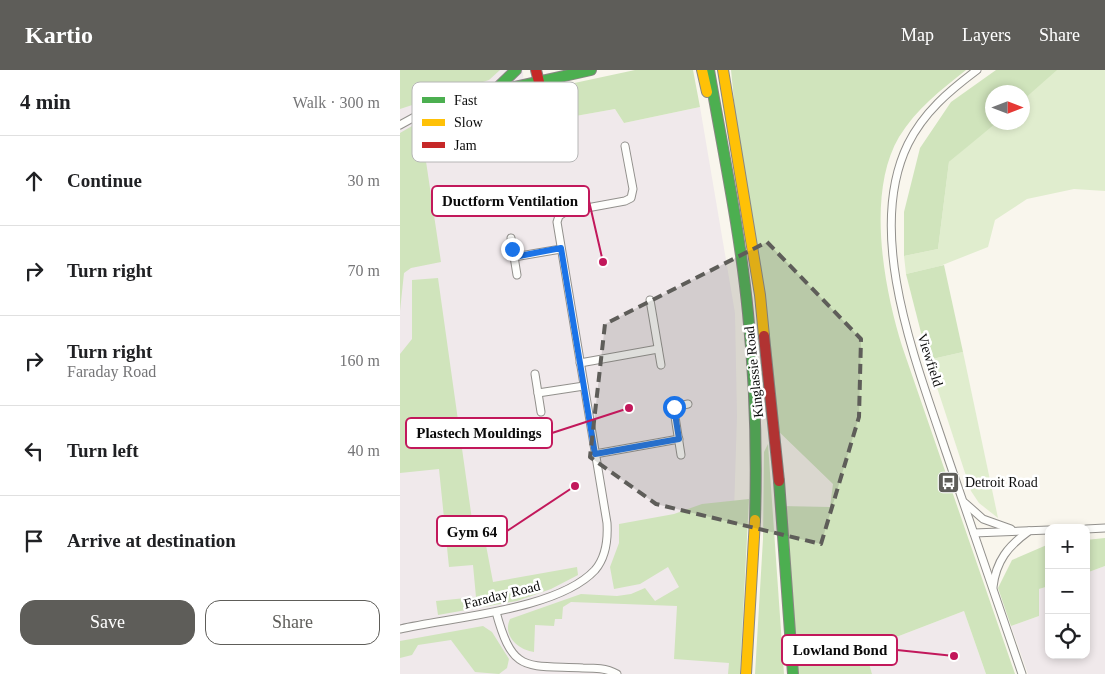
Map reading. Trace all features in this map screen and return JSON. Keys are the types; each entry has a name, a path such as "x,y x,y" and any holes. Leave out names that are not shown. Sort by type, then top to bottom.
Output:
{"main road":[{"path":"503,82 516,70"},
{"path":"536,70 539,82 549,75 592,70"},
{"path":"702,70 727,176"},
{"name":"Kinglassie Road","path":"710,70 744,278 751,346 756,447 754,547 746,674"},
{"name":"Kinglassie Road","path":"723,70 765,339 781,497 793,674"},
{"path":"731,70 742,182"}],"street":[{"name":"Viewfield","path":"977,70 945,94 914,133 902,161 892,212 894,257 904,319 992,591 1022,674"},
{"path":"400,125 412,118"},
{"name":"Faraday Road","path":"400,629 496,612 533,602 569,588 588,576 601,562 606,547 607,531 557,222 562,214 625,202 631,198 632,189 625,146"},
{"path":"510,238 517,275"},
{"path":"514,257 561,248"},
{"path":"650,300 661,366"},
{"path":"580,363 658,349"},
{"path":"535,374 541,412"},
{"path":"538,393 584,386"},
{"path":"681,455 673,405 688,404"},
{"path":"595,454 679,439"},
{"path":"963,502 983,518 1019,531"},
{"path":"1090,529 1105,528"},
{"path":"974,533 1045,530"},
{"path":"992,591 996,570 1002,556 1016,540 1029,531"},
{"path":"496,612 506,645 513,655 522,662 537,665 603,669 617,674"}],"highlighted area":[{"path":"767,242 861,339 859,417 821,544 656,504 590,457 605,324"}],"shaded area":[{"path":"400,70 523,70 523,82 412,82 412,162 578,162 578,116 615,109 624,123 700,107 735,313 737,416 729,674 400,674"},
{"path":"1105,566 1105,674 1028,674 1011,626 1039,616 1039,589 1045,587 1045,659 1090,659 1090,572"},
{"path":"964,611 986,674 872,674 865,649"}],"green space":[{"path":"400,70 500,70 489,80 483,82 412,82 412,105 400,109"},
{"path":"635,70 693,70 700,107 624,123 615,109 578,116 578,82"},
{"path":"731,70 966,70 921,109 899,137 889,160 883,185 881,241 889,297 902,346 1015,674 986,674 964,611 865,649 872,674 793,674 781,506 830,507 833,484 773,426 742,182"},
{"path":"996,70 1057,70 1030,94 1030,85 985,85 985,130 988,130 949,162 938,249 904,256 904,212 920,148 951,102"},
{"path":"1056,70 1105,70 1105,191 1074,189 1027,199 995,220 988,247 940,266 906,274 904,256 938,249 949,162 986,130 1030,130 1030,92"},
{"path":"412,126 412,162 426,162 441,262 411,268 404,273 400,311 400,133"},
{"path":"944,265 963,352 928,360 906,274"},
{"path":"438,278 475,541 485,540 493,582 577,567 578,575 551,589 517,601 438,615 436,601 476,597 473,565 449,567 439,469 400,473 400,354 412,339 412,280"},
{"path":"963,352 998,518 979,503 971,491 928,360"},
{"path":"768,444 784,674 755,674 763,539 764,452"},
{"path":"749,499 740,674 728,674 729,663 674,659 677,606 571,602 563,607 562,619 555,619 554,626 535,625 534,652 518,645 510,636 508,625 510,619 581,594 617,596 631,594 645,588 655,601 679,587 668,567 640,584 614,589 610,567 619,543 619,524 674,514 702,504"},
{"path":"1105,538 1105,566 1090,572 1090,569 1090,540"},
{"path":"1045,546 1045,587 1039,589 1039,616 1011,626 998,588 1012,560"},
{"path":"483,626 492,632 509,659 507,668 499,674 475,672 451,640 418,645 412,655 400,658 400,641"}],"traffic: fast":[{"path":"503,82 516,70"},
{"path":"537,82 591,70"},
{"path":"709,70 745,282 755,416 755,520"},
{"path":"779,481 793,674"}],"traffic: slow":[{"path":"702,70 707,92"},
{"path":"723,70 760,295 764,336"},
{"path":"746,674 755,520"}],"traffic: jam":[{"path":"536,70 539,82"},
{"path":"764,336 779,481"}],"place":[{"name":"Ductform Ventilation","path":"603,262"},
{"name":"Plastech Mouldings","path":"629,408"},
{"name":"Detroit Road","path":"949,482"},
{"name":"Gym 64","path":"575,486"},
{"name":"Lowland Bond","path":"954,656"}],"route":[{"path":"512,249 514,257 561,248 595,454 679,439 674,407"}]}
